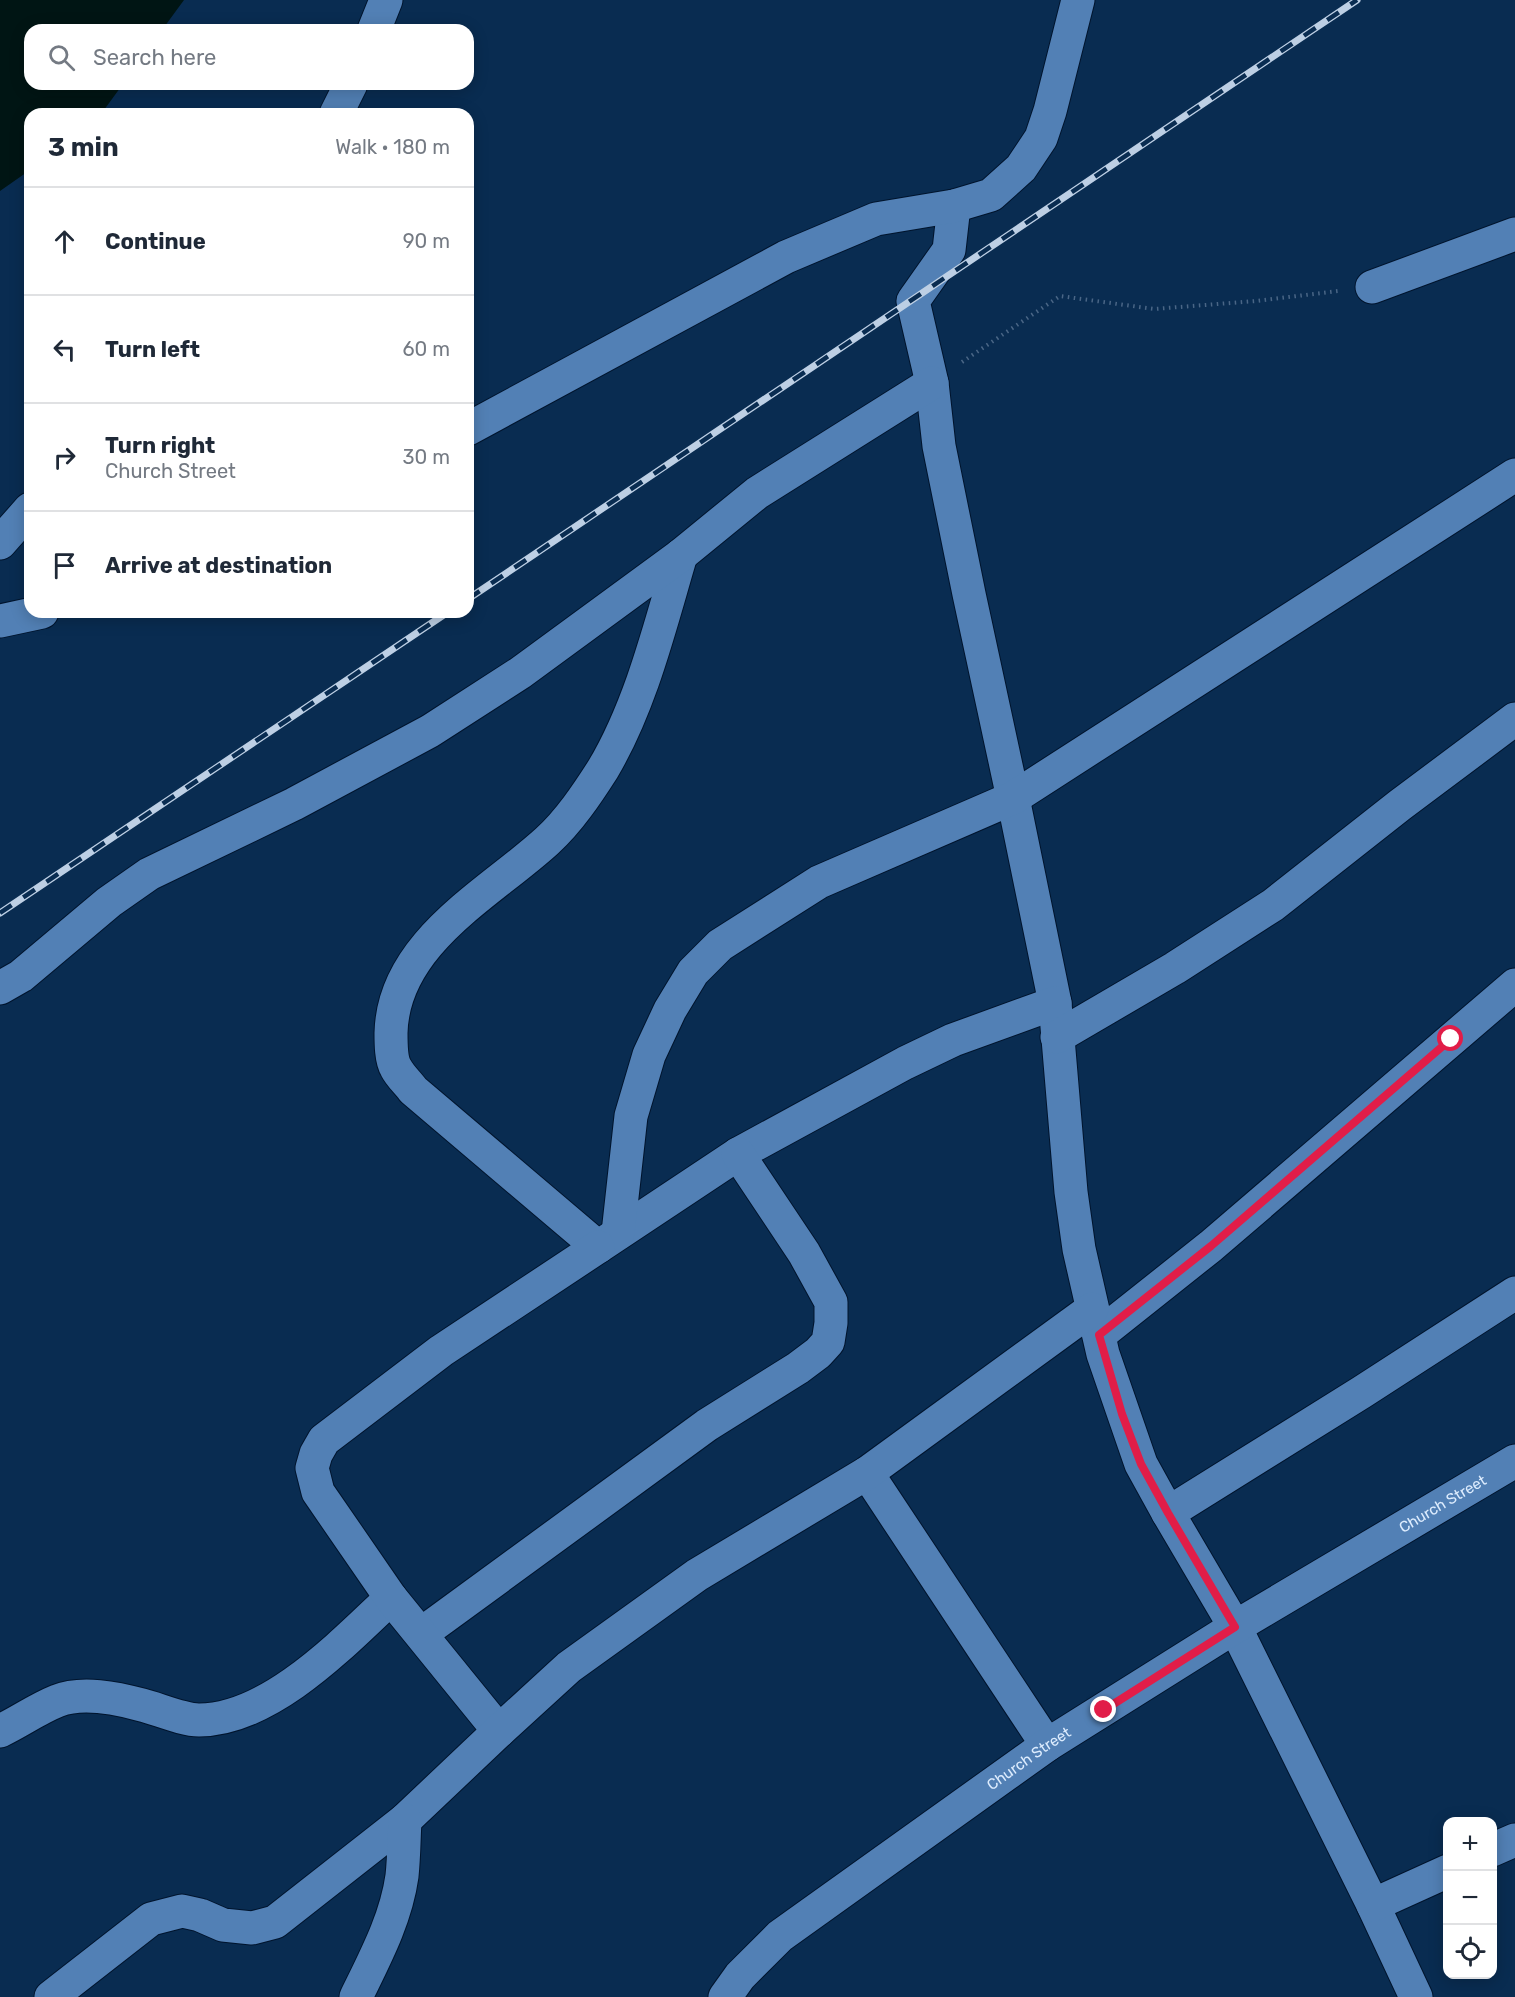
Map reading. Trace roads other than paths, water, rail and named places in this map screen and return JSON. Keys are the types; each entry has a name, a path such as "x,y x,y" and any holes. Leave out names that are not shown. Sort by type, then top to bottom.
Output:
{"street":[{"path":"376,24 386,0"},
{"path":"474,426 786,257 876,219 954,206 991,195 1021,168 1041,138 1078,0"},
{"path":"339,108 348,90"},
{"path":"954,206 949,250 913,301 932,383 939,446 1054,1003 1071,1192 1079,1249 1096,1322 1122,1414 1141,1464 1235,1627 1373,1905 1416,1997"},
{"path":"1372,287 1515,234"},
{"path":"0,987 21,976 109,902 149,874 294,804 430,731 520,673 681,555 757,493 932,383"},
{"path":"608,1240 631,1116 646,1065 670,1010 693,972 720,945 819,882 1013,798 1515,475"},
{"path":"0,543 24,515"},
{"path":"608,1240 413,1090 395,1067 391,1042 392,1017 402,984 421,952 446,925 548,841 571,814 603,768 638,697 681,555"},
{"path":"0,621 24,616"},
{"path":"1056,1037 1175,968 1273,905 1400,805 1515,719"},
{"path":"51,1997 151,1919 182,1911 200,1915 223,1925 252,1928 275,1922 405,1820 569,1667 697,1575 867,1473 1211,1246 1295,1171 1515,985"},
{"path":"499,1731 391,1598 318,1492 312,1468 316,1454 324,1440 441,1351 738,1154 914,1058 953,1040 1054,1003"},
{"path":"421,1634 707,1425 819,1353 828,1342 831,1302 804,1253 738,1154"},
{"path":"1168,1513 1515,1293"},
{"name":"Church Street","path":"724,1997 740,1976 780,1936 1047,1745 1235,1627 1515,1461"},
{"path":"867,1473 1047,1745"},
{"path":"0,1731 58,1701 97,1695 197,1720 227,1717 267,1701 328,1656 391,1598"},
{"path":"356,1997 380,1949 393,1914 402,1876 405,1820"},
{"path":"1497,1848 1515,1840"},
{"path":"1373,1905 1443,1873"}],"railway":[{"path":"474,595 1357,0"},
{"path":"0,913 439,618"}]}
